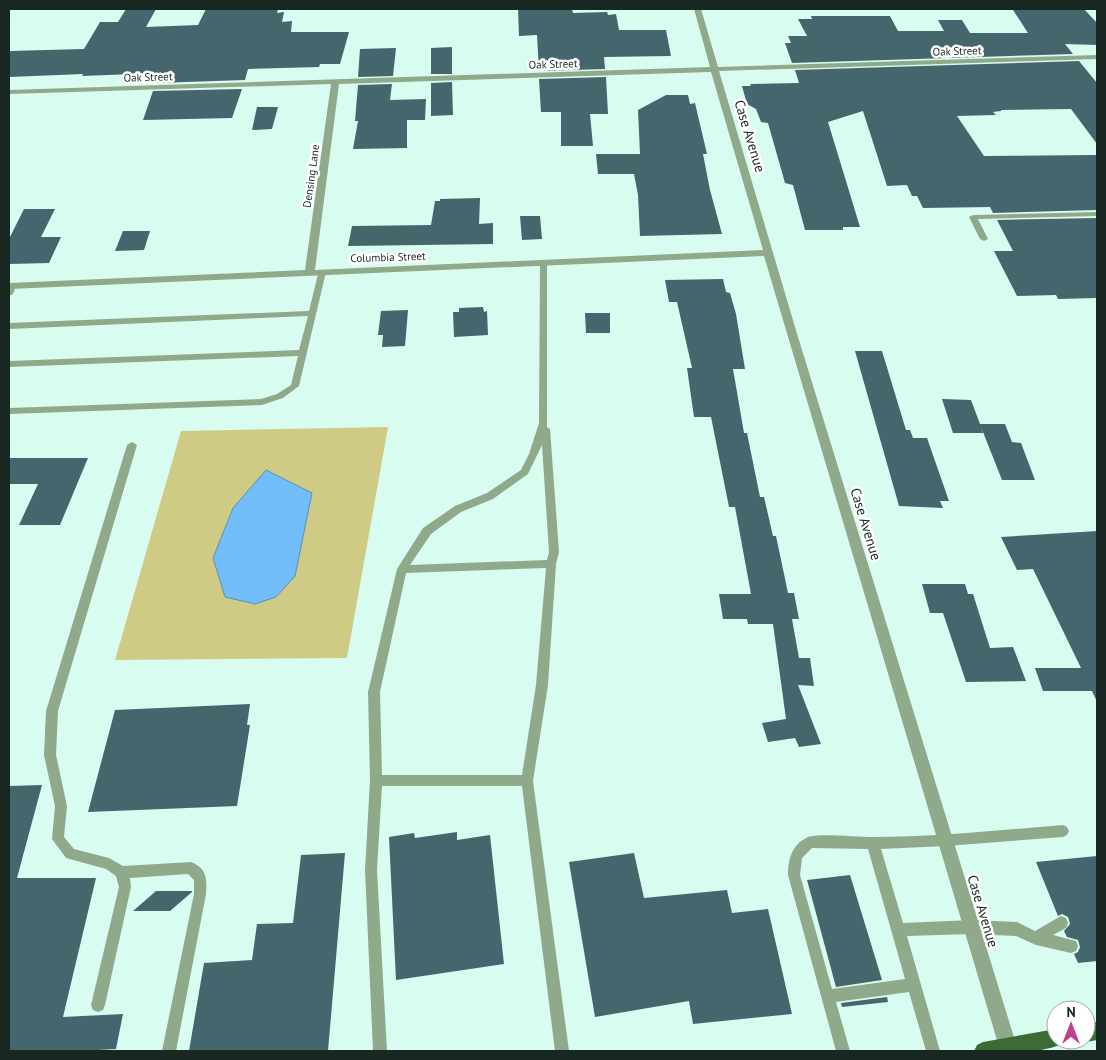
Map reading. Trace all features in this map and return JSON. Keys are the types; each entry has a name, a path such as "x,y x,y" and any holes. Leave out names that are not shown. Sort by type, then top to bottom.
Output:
{"main road":[{"path":"983,1051 1009,1049 1046,1040"}],"street":[{"name":"Case Avenue","path":"697,9 1009,1049"},
{"name":"Oak Street","path":"9,92 1097,57"},
{"name":"Densing Lane","path":"310,273 335,82"},
{"name":"Columbia Street","path":"10,289 322,272 769,253"}],"lane":[{"path":"984,239 973,217 1097,214"},
{"path":"543,263 544,423 554,552 551,564 542,685 527,781 562,1051"},
{"path":"9,411 262,402 280,396 294,386 322,272"},
{"path":"9,326 312,313"},
{"path":"9,364 303,353"},
{"path":"380,1051 371,870 376,780 374,692 402,569 428,531 458,509 490,496 525,472 534,454 544,423"},
{"path":"132,445 52,711 50,755 61,806 58,839 70,854 109,864 122,872 191,868 200,878 200,894 169,1051"},
{"path":"402,569 551,564"},
{"path":"376,780 527,781"},
{"path":"843,1051 794,875 794,860 802,846 811,842 873,843 946,840 1063,831"},
{"path":"873,843 933,1051"},
{"path":"98,1006 125,887 122,872"},
{"path":"1036,938 1061,923"},
{"path":"898,930 972,927 1017,929 1036,938 1071,946"},
{"path":"828,996 914,985"}],"shaded area":[{"path":"388,427 347,658 115,660 181,431"}],"water":[{"path":"266,470 312,493 295,576 276,597 255,604 225,597 213,558 233,508"}],"building":[{"path":"126,9 156,9 146,27 198,25 206,9 278,9 277,13 284,12 282,22 292,21 291,32 349,32 340,64 320,64 319,67 248,69 245,80 156,83 160,73 9,77 9,51 84,49 100,22 118,22"},
{"path":"518,9 572,9 573,13 607,12 608,15 616,14 619,30 666,30 671,56 604,57 605,69 539,71 537,35 519,36"},
{"path":"1084,9 1097,23 1097,45 1065,44 1073,54 792,63 785,43 791,43 788,36 807,36 798,19 812,19 811,16 890,16 898,31 944,31 938,20 962,20 970,33 1028,33 1013,10"},
{"path":"452,47 452,74 431,74 431,48"},
{"path":"396,48 393,76 358,77 360,49"},
{"path":"1079,61 1097,83 1097,144 1071,109 1001,110 993,112 996,115 957,116 984,156 1097,155 1097,210 993,213 990,207 923,208 917,196 912,196 907,185 887,186 863,111 828,122 860,227 843,227 843,230 805,230 793,185 785,183 768,123 761,122 756,109 747,104 742,86 751,86 750,84 799,83 795,70"},
{"path":"606,77 608,114 590,114 593,146 561,146 561,112 541,112 539,79"},
{"path":"452,82 453,115 431,116 431,83"},
{"path":"392,84 390,100 426,99 425,120 407,120 407,148 353,149 358,121 355,121 358,85"},
{"path":"242,89 232,118 143,120 153,91"},
{"path":"666,95 688,95 690,104 695,103 707,154 703,154 710,190 722,234 640,236 638,195 634,174 598,174 596,154 640,154 638,110"},
{"path":"257,107 278,107 272,129 252,130"},
{"path":"480,198 479,224 493,223 493,244 348,246 352,226 431,225 435,201 440,201 440,199"},
{"path":"24,209 55,209 41,237 61,237 49,263 9,264 9,239"},
{"path":"520,216 540,216 542,239 522,240"},
{"path":"1097,218 1097,298 1058,299 1056,295 1017,296 994,251 1013,251 997,220"},
{"path":"123,231 150,231 144,250 115,251"},
{"path":"723,279 726,292 730,293 736,314 745,369 733,369 744,433 747,433 760,497 764,497 773,536 776,536 788,593 794,593 799,619 792,619 799,658 810,658 814,686 798,685 821,744 799,747 795,738 768,742 762,723 786,719 773,624 748,624 747,619 723,619 719,594 751,594 735,507 729,507 711,417 694,417 687,368 692,368 677,302 669,302 665,280"},
{"path":"483,307 484,312 487,311 488,335 454,337 453,312 459,312 459,308"},
{"path":"408,310 405,346 382,347 383,335 378,335 381,311"},
{"path":"585,313 610,313 610,333 586,333"},
{"path":"855,351 882,351 906,430 910,430 913,438 927,438 949,501 940,501 943,508 899,506"},
{"path":"942,399 971,400 980,424 1005,424 1012,442 1021,443 1035,480 1002,480 981,427 983,433 953,433"},
{"path":"9,458 88,458 60,525 19,525 38,484 9,484"},
{"path":"1097,531 1097,702 1092,691 1043,691 1035,668 1081,668 1033,569 1017,570 1001,537"},
{"path":"922,584 965,584 968,594 973,594 990,648 1013,647 1026,681 966,682 943,613 930,613"},
{"path":"250,704 247,725 250,725 237,806 88,812 115,710"},
{"path":"42,785 17,878 96,878 63,1017 123,1014 116,1049 9,1051 9,786"},
{"path":"457,832 457,840 490,835 504,964 396,980 389,837 414,833 415,838"},
{"path":"345,853 328,1051 189,1051 204,963 252,960 257,924 293,923 301,855"},
{"path":"634,853 644,898 727,890 732,913 768,909 792,1014 693,1024 689,1001 595,1017 569,862"},
{"path":"1097,856 1097,961 1078,963 1074,954 1078,952 1080,947 1078,940 1067,937 1064,931 1070,924 1068,917 1062,914 1058,916 1036,862"},
{"path":"850,875 882,980 836,987 807,880"},
{"path":"156,891 192,892 170,911 133,911"},
{"path":"887,997 888,1002 842,1007 841,1003"}]}
